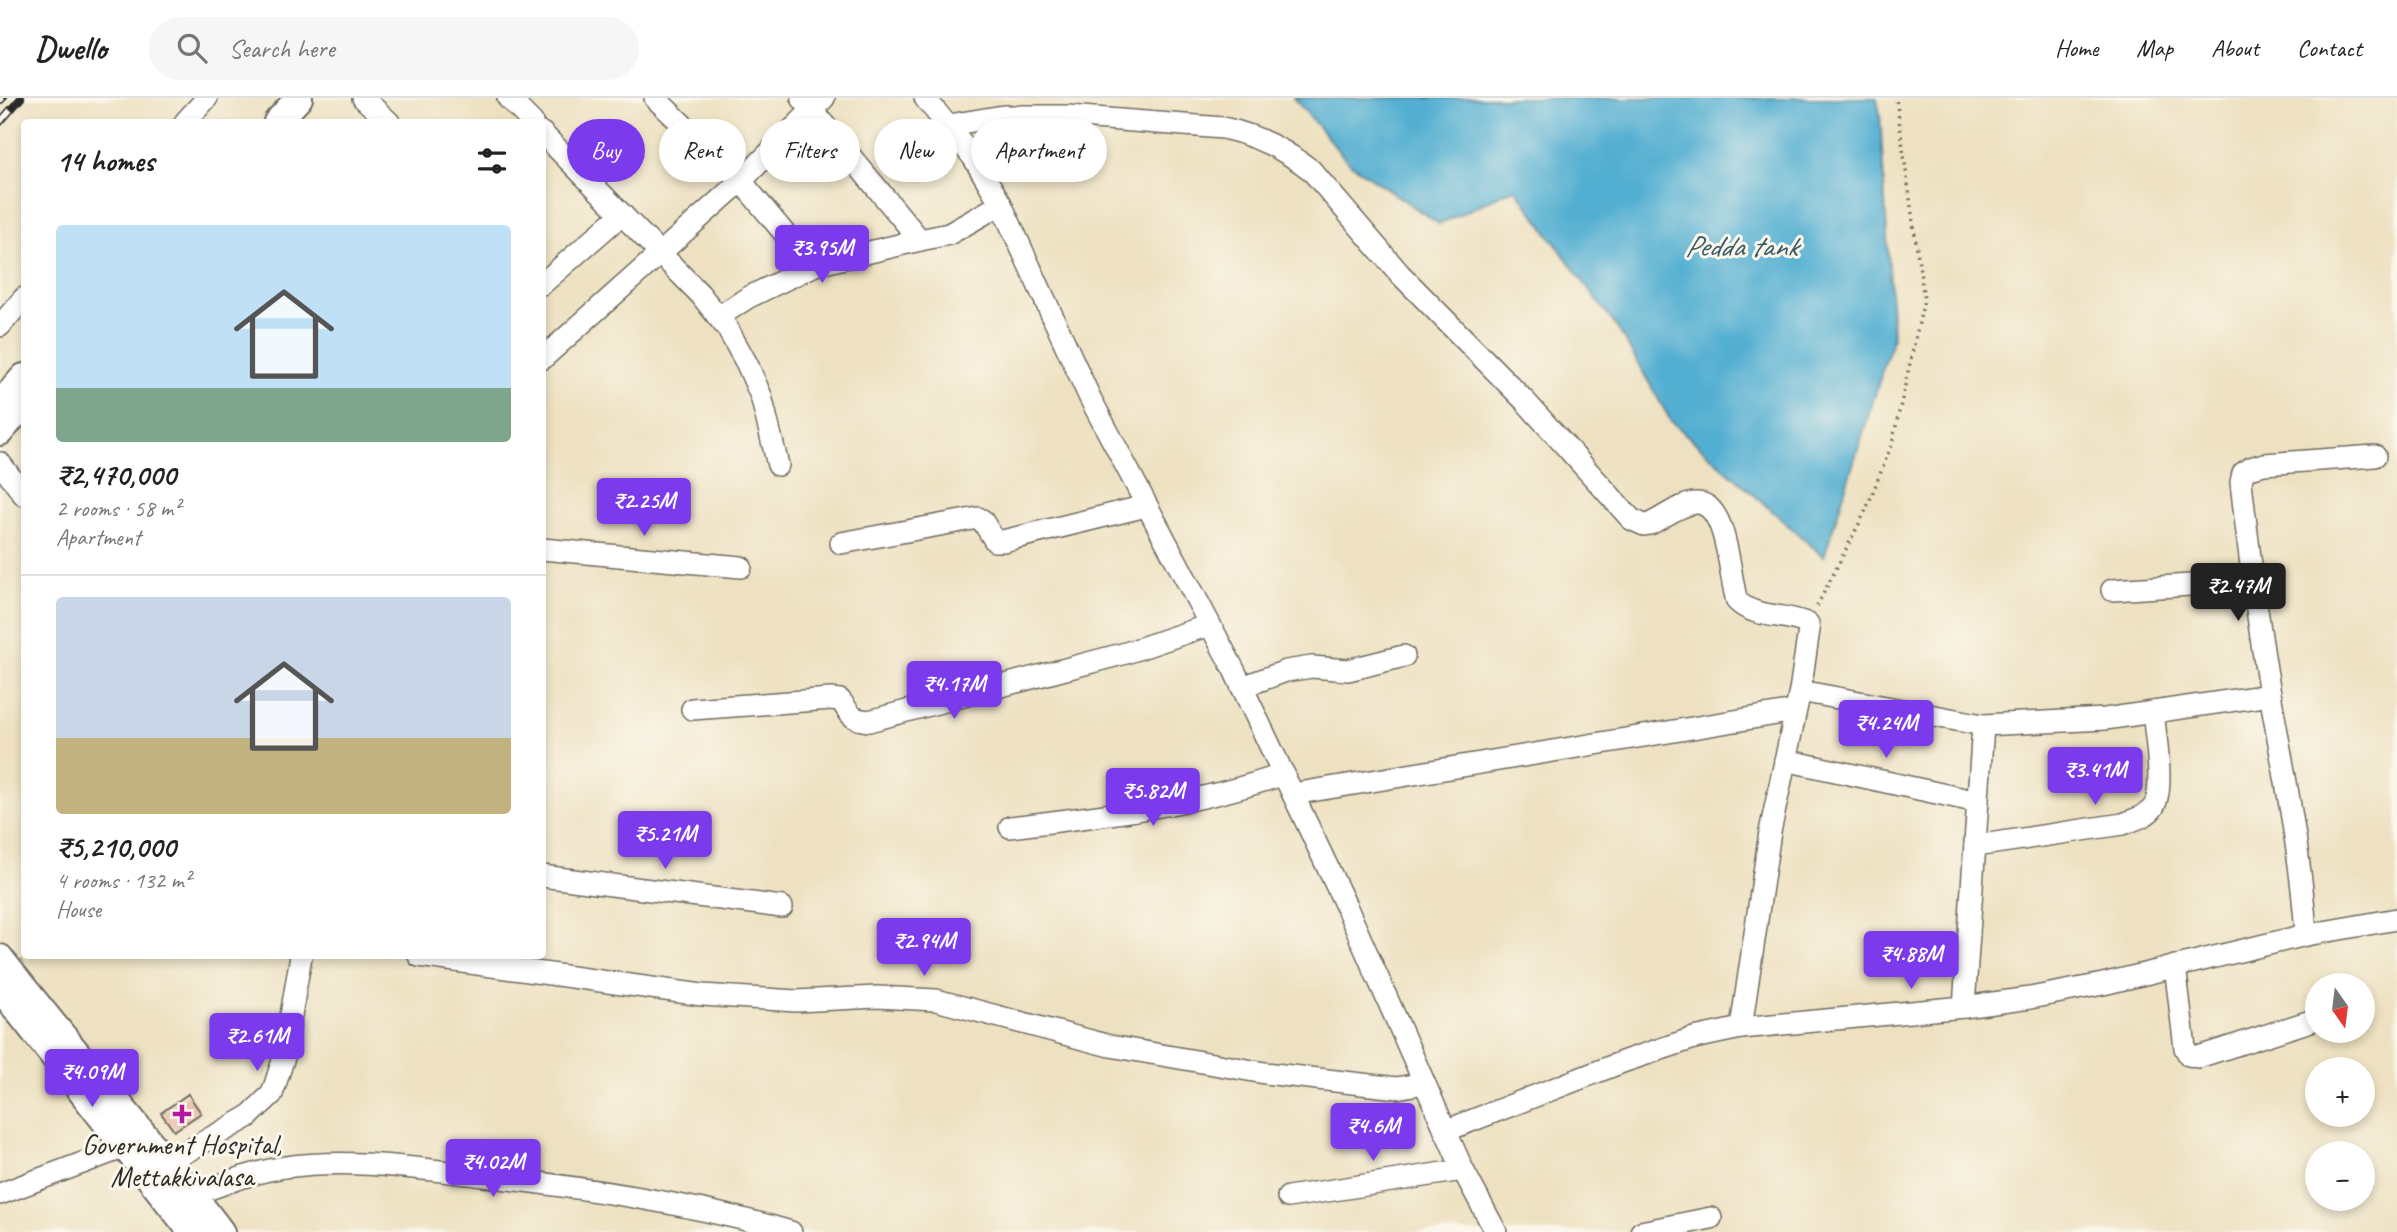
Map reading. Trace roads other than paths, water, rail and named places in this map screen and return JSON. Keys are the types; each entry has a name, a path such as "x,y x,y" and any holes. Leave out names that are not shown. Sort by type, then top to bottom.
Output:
{"main road":[{"path":"258,119 277,98"},
{"path":"280,119 299,98"},
{"path":"0,404 21,380"},
{"path":"0,432 21,408"},
{"path":"0,958 168,1162 221,1232"},
{"path":"4,1000 192,1232"}],"street":[{"path":"188,119 207,98"},
{"path":"363,98 385,119"},
{"path":"508,98 529,119"},
{"path":"655,98 677,119"},
{"path":"925,98 944,119"},
{"path":"746,175 813,102 920,240"},
{"path":"957,124 1003,116 1068,116 1181,123 1246,133 1296,158 1311,170 1400,274 1525,401 1631,519 1644,525 1650,524 1687,505 1704,504 1715,514 1724,536 1737,601 1751,611 1800,620 1808,624 1797,701 1770,832 1741,1028"},
{"path":"957,136 1001,204 1090,398 1242,687 1463,1170 1496,1232"},
{"path":"547,147 661,253 727,328 761,397 778,465"},
{"path":"546,355 739,182"},
{"path":"741,182 815,265"},
{"path":"718,317 748,298 815,265 949,234 1001,204"},
{"path":"546,280 622,214"},
{"path":"0,326 21,302"},
{"path":"2306,935 2292,809 2270,695 2241,482 2243,473 2264,464 2375,456"},
{"path":"0,463 21,491"},
{"path":"841,543 978,518 995,541 1003,541 1146,506"},
{"path":"546,549 741,567"},
{"path":"2112,590 2253,582"},
{"path":"692,709 831,699 840,700 849,716 869,721 1126,653 1209,625"},
{"path":"1242,687 1286,671 1312,667 1348,670 1404,656"},
{"path":"1293,794 1797,701 1983,725 2105,719 2270,695"},
{"path":"1975,846 2123,824 2151,810 2157,800 2158,777 2152,712"},
{"path":"1964,1007 1983,725"},
{"path":"1785,760 1978,802"},
{"path":"1010,827 1084,818 1188,800 1284,774"},
{"path":"546,877 782,907"},
{"path":"1445,1131 1625,1061 1694,1038 1741,1028 1964,1007 2103,984 2306,935 2397,919"},
{"path":"168,1162 248,1117 272,1094 284,1057 300,959"},
{"path":"441,959 702,995 796,1001 877,997 936,1000 1110,1046 1265,1073 1397,1088 1424,1083"},
{"path":"2175,966 2185,1048 2189,1055 2198,1057 2211,1054 2305,1023"},
{"path":"0,1194 125,1147"},
{"path":"193,1195 255,1173 286,1167 377,1164 591,1189 734,1216 791,1232"},
{"path":"1288,1197 1463,1170"},
{"path":"1641,1232 1711,1218"}],"water":[{"name":"Pedda tank","path":"1294,98 1877,98 1893,337 1824,557 1671,421 1620,332 1515,188 1439,224 1348,162"}],"railway":[{"path":"0,101 3,98"},
{"path":"0,122 21,98"}],"place":[{"name":"Government Hospital, Mettakkivalasa","path":"182,1114"}]}
